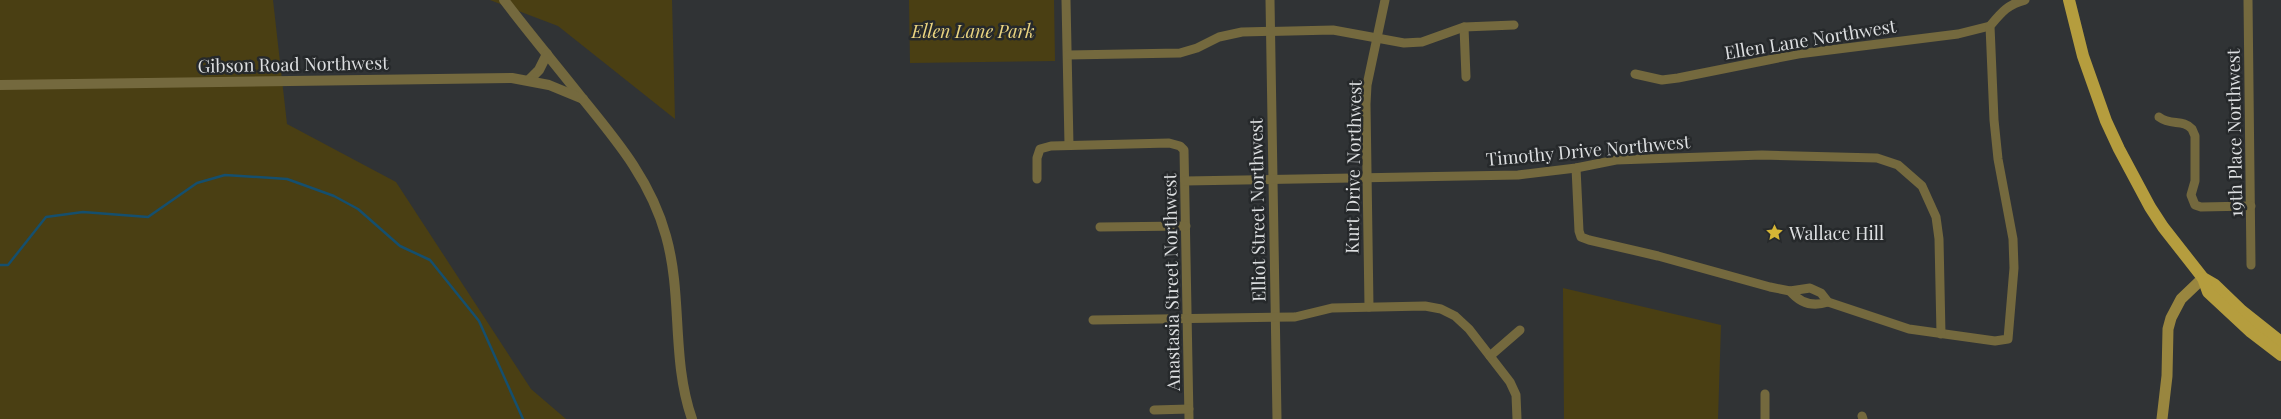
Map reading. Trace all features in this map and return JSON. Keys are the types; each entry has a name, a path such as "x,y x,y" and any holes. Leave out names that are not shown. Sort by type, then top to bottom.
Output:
{"main road":[{"path":"2069,0 2091,81 2119,149 2163,227 2203,278 2208,292 2251,332 2281,355"},
{"path":"2203,278 2215,285 2242,311 2281,342"},
{"path":"2162,419 2167,376 2168,329 2171,318 2181,299 2203,278"}],"street":[{"path":"504,0 626,152 641,174 663,225 670,253 674,285 678,357 682,382 692,419"},
{"path":"1037,179 1037,158 1040,149 1051,146 1070,146 1066,0"},
{"name":"Elliot Street Northwest","path":"1270,0 1277,419"},
{"name":"Kurt Drive Northwest","path":"1369,307 1366,177 1367,85 1385,0"},
{"path":"1576,168 1579,231 1581,237 1790,291 1804,302 1813,304 1828,302 1886,323 1940,334 1995,341 2008,339 2014,276 2013,239 1998,159 1994,120 1990,26 2013,3 2025,0"},
{"name":"19th Place Northwest","path":"2248,0 2251,265"},
{"path":"1068,55 1180,53 1197,48 1229,33 1334,30 1404,44 1422,42 1464,27 1514,25"},
{"name":"Ellen Lane Northwest","path":"1635,74 1662,80 1678,78 1798,54 1958,34 1990,26"},
{"path":"1464,27 1466,77"},
{"path":"529,80 539,70 546,54"},
{"name":"Gibson Road Northwest","path":"0,85 485,77 529,80 568,91 583,99"},
{"path":"2159,117 2166,123 2182,123 2192,129 2195,136 2195,180 2191,195 2195,205 2201,207 2251,206"},
{"name":"Anastasia Street Northwest","path":"1070,146 1169,144 1180,146 1185,154 1189,419"},
{"name":"Timothy Drive Northwest","path":"1186,180 1518,175 1576,168 1616,160 1762,156 1877,158 1898,165 1922,186 1936,217 1939,239 1940,334"},
{"path":"1100,227 1186,226"},
{"path":"1790,291 1810,288 1821,293 1828,302"},
{"path":"1093,320 1294,317 1332,308 1425,306 1441,309 1455,316 1469,329 1510,382 1516,394 1517,419"},
{"path":"1490,356 1520,330"},
{"path":"1764,419 1765,394"},
{"path":"1154,410 1188,409"}],"green space":[{"path":"0,0 273,0 287,124 396,182 531,389 566,419 0,419"},
{"path":"490,0 672,0 675,119 558,26"},
{"name":"Ellen Lane Park","path":"909,0 1054,0 1055,61 910,63"},
{"path":"1563,288 1721,325 1718,419 1564,419"}],"waterway":[{"path":"0,265 8,265 46,217 83,212 148,217 197,183 225,175 287,179 334,196 358,209 400,246 430,260 479,321 523,419"}],"place":[{"name":"Wallace Hill","path":"1775,233"}]}
